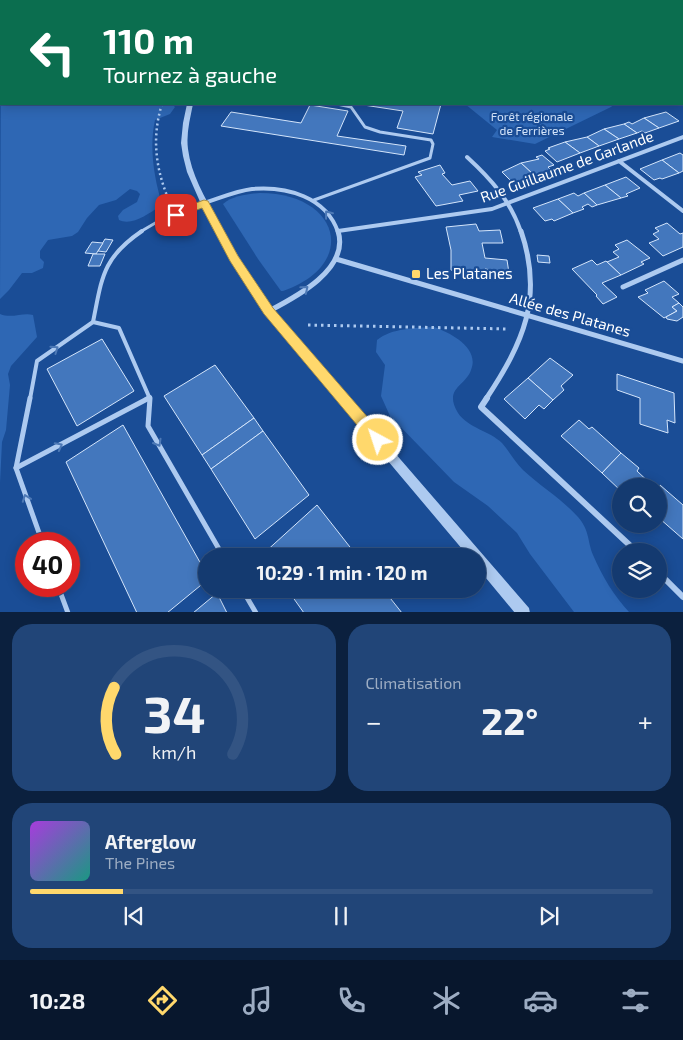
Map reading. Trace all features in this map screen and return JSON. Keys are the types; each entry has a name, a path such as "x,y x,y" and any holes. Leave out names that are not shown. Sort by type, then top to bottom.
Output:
{"street":[{"path":"190,105 185,134 186,155 204,203 234,258 268,311 524,612"},
{"name":"Rue Guillaume de Garlande","path":"338,231 492,209 683,137"},
{"path":"467,157 500,190 508,203 522,238 531,282 523,332 501,376 481,407 627,543"},
{"path":"619,161 683,211"},
{"path":"204,203 258,189 288,191 314,200 329,213 340,239 336,259 310,286 294,298 268,311"},
{"name":"Allée des Platanes","path":"336,259 683,361"},
{"path":"623,287 683,260"},
{"path":"667,582 683,597"}],"lane":[{"path":"314,200 430,158 433,144 430,140 373,130 361,123 351,107 342,105"},
{"path":"39,532 16,468 37,361 93,322 100,281 112,256 123,243 148,227 204,203"},
{"path":"93,322 119,328 150,397 148,426 218,548"},
{"path":"16,468 150,397"},
{"path":"62,597 68,612"},
{"path":"247,598 256,612"}],"path":[{"path":"162,105 157,124 157,163 162,188 176,215"},
{"path":"308,325 513,329 523,332"}],"green space":[{"path":"1,105 173,105 175,107 170,114 155,120 153,130 153,162 162,204 145,216 129,221 119,220 118,216 123,210 137,202 140,194 137,191 130,189 116,200 99,205 78,232 72,236 48,240 40,251 40,258 44,262 43,268 32,273 22,273 0,299"},
{"name":"Forêt régionale de Ferrières","path":"466,105 613,105 535,144 492,137 497,130"},
{"path":"260,193 287,196 308,205 322,217 330,232 330,248 323,264 307,279 283,291 281,291 258,259 223,204 235,197"},
{"path":"0,314 9,316 33,315 37,337 11,366 8,374 10,385 6,430 2,442 0,483"},
{"path":"434,327 456,337 468,348 473,362 471,370 457,388 453,398 458,413 467,422 502,443 523,470 578,517 586,531 591,550 600,571 612,590 612,598 618,598 629,612 574,612 530,554 517,533 488,506 454,482 390,416 381,396 385,365 376,352 377,340 390,333 412,328"}],"building":[{"path":"310,105 348,111 337,136 406,146 404,155 221,126 231,112 301,123"},
{"path":"364,105 441,105 433,134 397,128 403,111"},
{"path":"666,112 679,121 659,128 644,118"},
{"path":"644,118 659,128 645,133 642,131 637,133 624,124 629,122 632,124"},
{"path":"624,124 637,133 619,139 604,129"},
{"path":"604,129 619,139 599,146 587,137"},
{"path":"587,137 599,146 580,153 565,142"},
{"path":"565,142 580,153 557,162 545,151 550,149 548,148"},
{"path":"680,153 683,155 683,171 679,173 662,160"},
{"path":"542,155 554,165 548,167 551,170 535,176 521,163 539,159 536,157"},
{"path":"662,160 679,173 654,180 640,169"},
{"path":"521,163 535,176 513,183 502,172"},
{"path":"440,165 445,173 442,174 452,185 470,181 478,191 459,195 463,201 436,206 415,177 422,175 418,172"},
{"path":"626,177 640,188 626,194 628,196 621,198 605,185"},
{"path":"605,185 621,198 597,205 584,193"},
{"path":"574,193 578,196 584,193 597,205 592,207 588,204 582,207 584,209 573,213 558,199"},
{"path":"558,199 573,213 554,221 552,219 545,221 533,208"},
{"path":"667,223 680,234 683,233 683,247 663,256 649,243 659,239 653,234 659,231 655,228"},
{"path":"476,224 479,231 500,230 503,243 482,243 485,258 507,260 509,273 485,269 485,280 451,270 451,250 446,227"},
{"path":"105,239 113,240 106,252 98,251"},
{"path":"627,240 650,258 641,262 644,264 621,275 607,262 619,257 613,252 619,249 615,245"},
{"path":"92,242 103,243 96,254 85,253"},
{"path":"93,254 105,254 100,266 88,266"},
{"path":"537,255 549,256 550,263 538,262"},
{"path":"592,260 597,265 606,261 621,275 602,283 617,297 603,304 572,269"},
{"path":"664,281 679,294 672,297 679,303 672,307 677,311 664,318 638,297 648,293 645,290"},
{"path":"679,303 683,307 683,317 677,321 667,319 666,317 677,311 672,307"},
{"path":"102,339 134,391 77,426 47,369"},
{"path":"550,358 573,375 561,386 564,390 553,400 528,378"},
{"path":"215,365 254,418 202,455 164,396"},
{"path":"617,374 674,393 675,423 667,420 668,433 640,424 640,398 617,390"},
{"path":"528,378 553,400 544,409 539,405 525,419 504,399"},
{"path":"254,418 263,431 211,469 202,455"},
{"path":"579,420 589,429 592,427 621,453 602,473 561,436"},
{"path":"123,425 198,559 198,588 168,612 137,612 66,462"},
{"path":"263,431 309,495 255,539 211,469"},
{"path":"621,453 639,468 637,471 644,478 612,478 612,482 602,473"},
{"path":"667,491 683,505 683,539 667,525"},
{"path":"317,505 351,548 270,548"},
{"path":"211,598 220,598 226,612 194,612"},
{"path":"293,598 390,598 401,612 303,612"}],"place":[{"name":"Les Platanes","path":"416,274"}],"route":[{"path":"176,215 204,203 234,258 268,311 378,440"}]}
